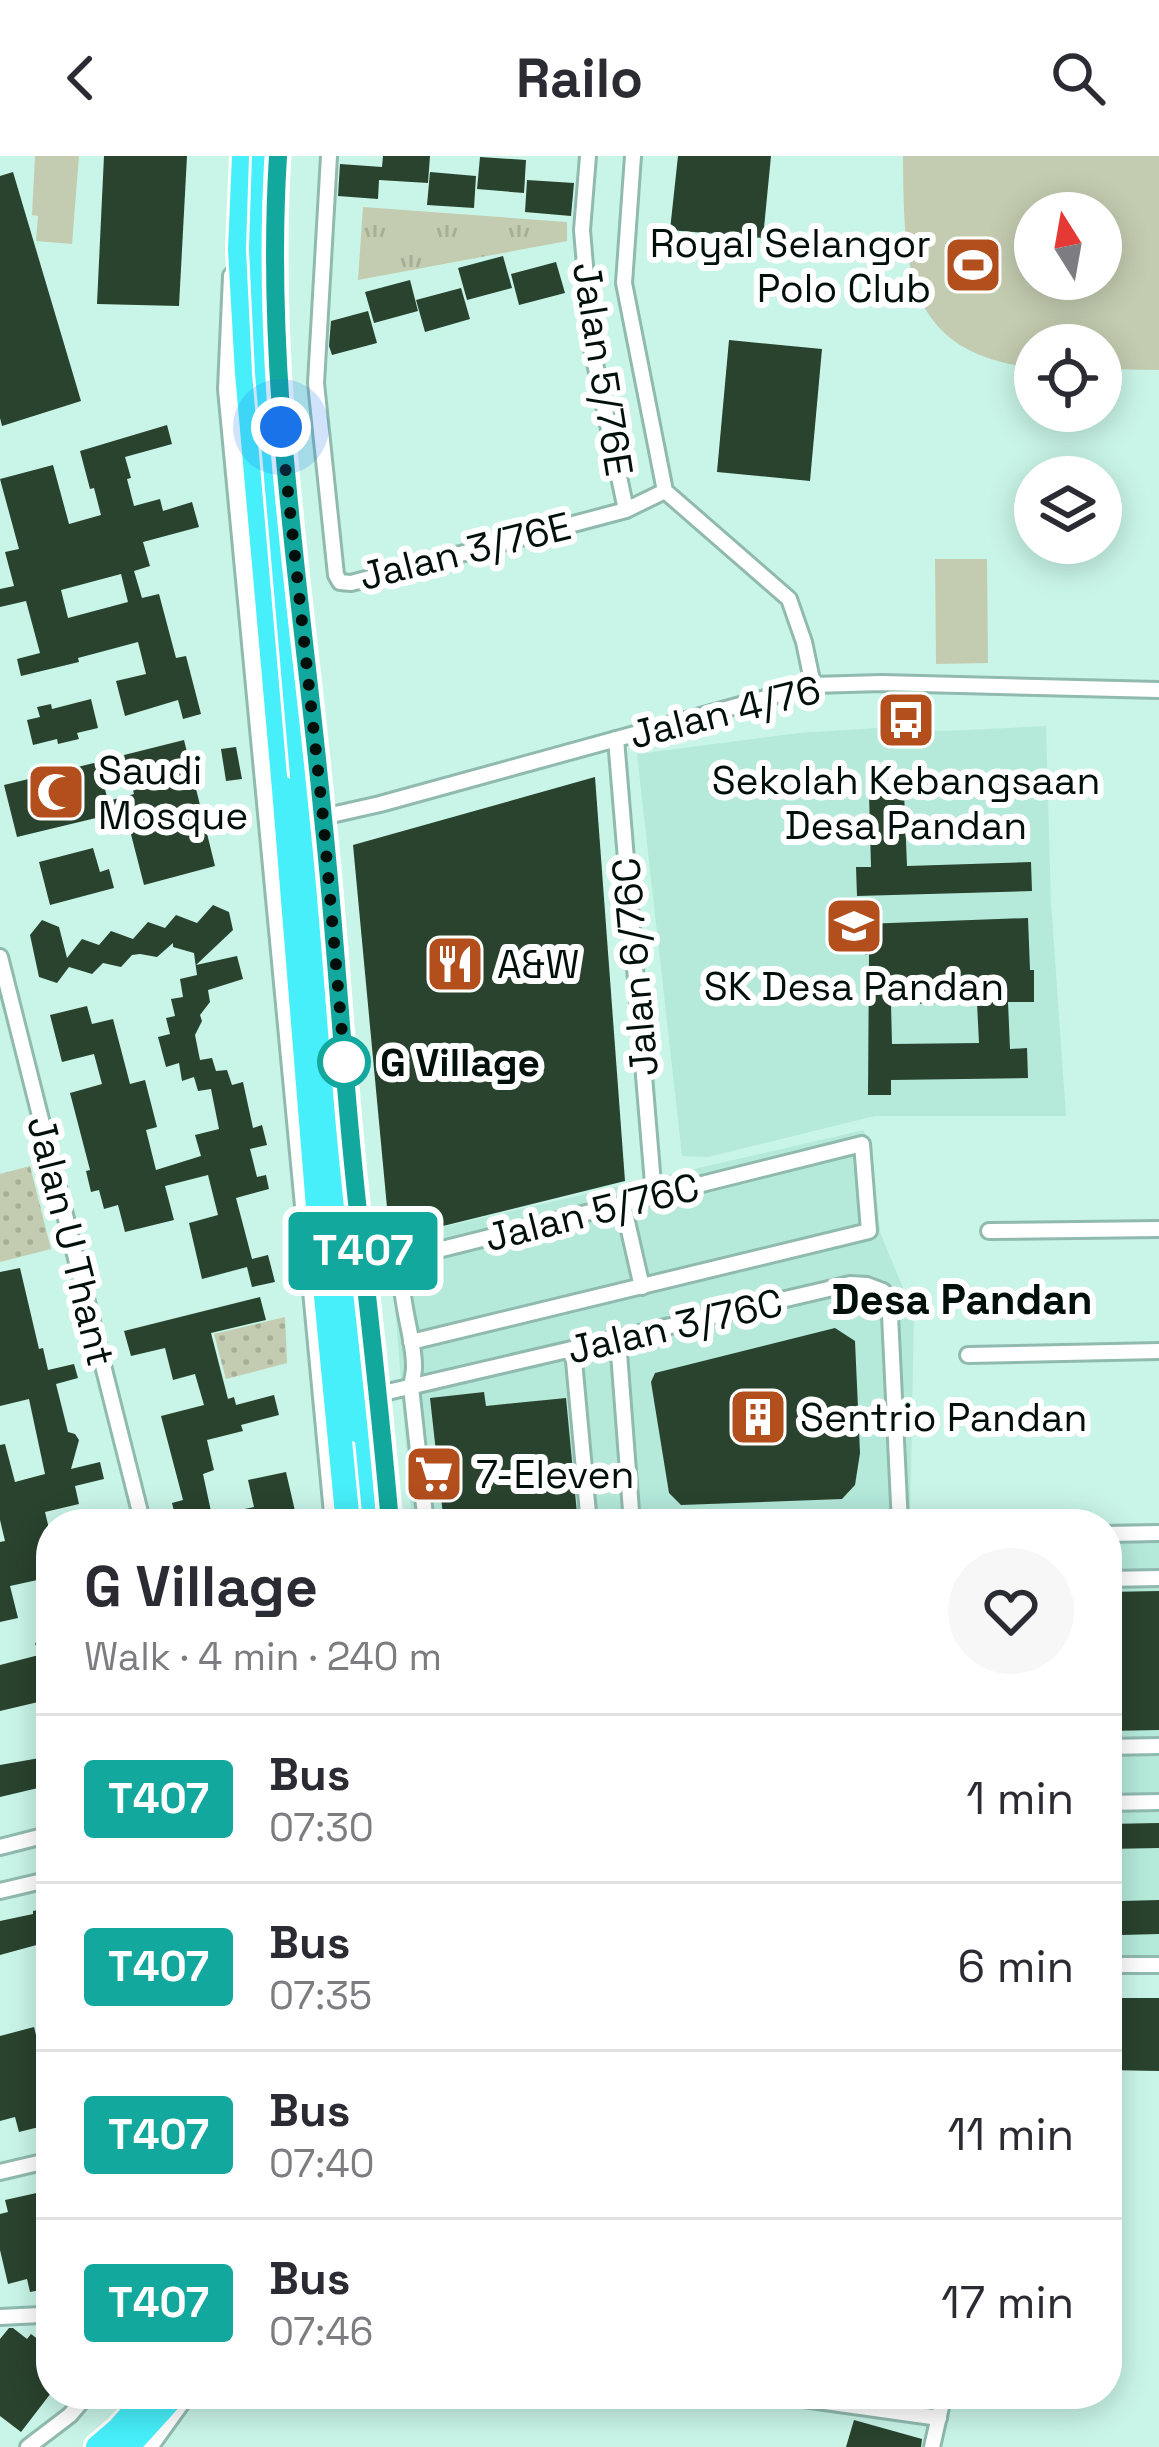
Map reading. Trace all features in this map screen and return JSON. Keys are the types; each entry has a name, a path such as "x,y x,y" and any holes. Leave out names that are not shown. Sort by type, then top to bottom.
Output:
{"highway":[{"path":"241,156 247,373 347,1509"},
{"path":"264,156 261,249 267,373 363,1509"},
{"path":"98,2447 138,2409"},
{"path":"127,2447 162,2409"}],"street":[{"path":"241,156 227,389 333,1509"},
{"path":"278,156 263,366 265,427 293,822 362,1509"},
{"name":"Jalan 3/76E","path":"329,156 316,382 340,582 351,583 626,510 665,491"},
{"name":"Jalan 5/76E","path":"588,156 582,230 592,349 626,510"},
{"path":"633,156 624,283 665,491 789,599 812,685"},
{"path":"275,208 277,387 389,1509"},
{"name":"Jalan 4/76","path":"293,822 380,804 812,685 1159,690"},
{"path":"258,725 272,807 277,818 293,822"},
{"name":"Jalan 6/76C","path":"616,739 654,1196"},
{"path":"280,944 282,883 277,833 293,822"},
{"name":"Jalan U Thant","path":"0,957 139,1509"},
{"name":"Jalan 5/76C","path":"411,1342 402,1270 406,1258 862,1144 869,1231 642,1287"},
{"path":"424,1509 411,1342 642,1287 623,1204"},
{"path":"989,1231 1159,1228"},
{"name":"Jalan 3/76C","path":"379,1394 850,1284 867,1285 883,1292 890,1316 899,1509"},
{"path":"618,1340 631,1509"},
{"path":"573,1350 588,1509"},
{"path":"968,1355 1159,1352"},
{"path":"1122,1534 1159,1533"},
{"path":"1122,1579 1159,1578"},
{"path":"1122,1747 1159,1746"},
{"path":"1122,1803 1159,1802"},
{"path":"0,1846 36,1838"},
{"path":"0,1891 36,1883"},
{"path":"1122,1965 1159,1965"},
{"path":"0,2172 36,2164"},
{"path":"0,2318 36,2317"},
{"path":"28,2447 75,2409"},
{"path":"114,2447 141,2409"},
{"path":"148,2447 177,2409"},
{"path":"875,2409 939,2418"},
{"path":"932,2447 941,2409"},
{"path":"164,2428 170,2447"}],"shaded area":[{"name":"SK Desa Pandan","path":"1046,726 1051,902 1066,1116 875,1116 708,1157 682,1156 637,754 798,733"},
{"path":"864,1130 881,1235 914,1314 910,1509 411,1509 390,1239"},
{"path":"1122,1523 1159,1523 1159,1971 1122,1972"}],"green space":[{"path":"35,156 79,156 72,244 36,241 38,216 32,215"},
{"name":"Royal Selangor Polo Club","path":"903,156 1159,156 1159,370 1122,369 1122,324 1014,324 1014,364 959,344 935,323 920,298 905,233"},
{"path":"363,207 567,222 567,241 358,280"},
{"path":"935,559 987,559 988,663 936,664"},
{"path":"30,1166 51,1249 0,1262 0,1174"},
{"path":"285,1317 287,1363 226,1379 214,1334"}],"building":[{"path":"104,156 187,156 179,306 97,304"},
{"path":"383,156 430,156 428,183 379,180 378,199 338,196 340,164 382,167"},
{"path":"678,156 771,156 763,238 670,230"},
{"path":"480,157 526,160 524,193 477,189"},
{"path":"13,172 81,401 2,426 0,176"},
{"path":"430,172 476,176 474,208 427,205"},
{"path":"527,180 574,183 571,216 525,212"},
{"path":"503,256 512,288 467,300 458,268"},
{"path":"556,262 565,293 519,305 511,274"},
{"path":"410,280 418,311 374,323 365,292"},
{"path":"461,288 470,319 425,332 416,300"},
{"path":"368,311 377,343 332,355 331,321"},
{"path":"729,340 822,349 810,481 717,472"},
{"path":"167,425 172,444 125,457 134,506 160,499 163,511 192,502 199,527 143,542 150,566 134,571 142,598 159,594 176,658 186,656 201,714 183,719 178,700 125,716 116,681 146,674 138,642 21,676 17,659 40,653 26,601 0,607 0,589 14,586 5,552 19,549 0,479 53,465 69,524 101,515 80,451","holes":["121,574 128,602 68,618 61,590"]},
{"path":"91,699 98,728 77,733 79,739 33,745 27,720 40,717 37,707 51,704 52,709"},
{"path":"184,740 215,866 144,885 125,811 17,837 4,785 98,762 108,801 134,794 124,755"},
{"path":"236,747 242,779 226,781 221,749"},
{"path":"595,777 625,1181 390,1239 353,845"},
{"path":"904,792 907,866 1031,862 1032,891 857,896 856,867 871,867 869,793"},
{"path":"93,848 100,872 109,869 114,888 50,905 39,862"},
{"path":"213,905 229,912 233,930 196,965 237,956 243,979 208,990 210,1002 200,1015 195,1035 200,1060 212,1058 216,1071 227,1070 232,1085 243,1082 253,1128 262,1125 267,1145 250,1149 257,1177 266,1175 269,1189 236,1198 252,1259 268,1255 275,1282 252,1287 247,1267 202,1279 189,1223 218,1215 208,1175 165,1186 174,1220 125,1232 118,1205 104,1209 99,1190 91,1192 70,1093 102,1084 94,1054 62,1062 50,1015 87,1006 92,1024 113,1019 130,1084 145,1080 157,1127 146,1130 156,1170 201,1156 195,1135 219,1129 211,1089 198,1091 194,1077 182,1081 179,1063 166,1067 158,1037 170,1034 166,1018 175,1016 171,999 183,997 180,979 197,975 194,953 173,947 173,943 157,957 132,955 121,967 103,963 92,974 69,967 57,983 39,977 30,935 42,920 59,927 67,958 82,939 99,945 111,931 133,939 148,922 165,928 176,915 197,923"},
{"path":"1028,918 1034,1002 1008,1002 1010,1049 1027,1048 1028,1078 891,1080 891,1095 868,1095 869,954 865,955 864,924","holes":["977,1003 979,1043 892,1044 891,1004"]},
{"path":"20,1268 48,1370 74,1364 78,1378 56,1384 68,1432 79,1440 71,1469 100,1462 104,1479 75,1486 79,1504 36,1509 36,1580 10,1586 18,1618 0,1622 0,1542 5,1541 0,1520 0,1445 5,1444 15,1482 45,1474 29,1399 0,1406 0,1272"},
{"path":"260,1297 266,1320 211,1333 228,1399 234,1397 236,1405 274,1395 279,1415 207,1440 214,1470 203,1474 210,1509 173,1509 172,1503 183,1500 161,1416 204,1405 195,1374 173,1380 165,1348 131,1356 124,1331"},
{"name":"Sentrio Pandan","path":"835,1328 855,1341 860,1453 855,1485 842,1499 681,1505 669,1493 651,1382 655,1373"},
{"path":"484,1392 486,1406 566,1398 577,1509 442,1509 430,1398"},
{"path":"286,1472 295,1509 245,1509 254,1507 248,1480"},
{"path":"1159,1591 1159,1730 1122,1731 1122,1592"},
{"path":"36,1656 36,1703 0,1711 0,1665"},
{"path":"36,1759 36,1788 0,1797 0,1765"},
{"path":"1159,1823 1159,1848 1122,1849 1122,1824"},
{"path":"1159,1900 1159,1934 1122,1935 1122,1901"},
{"path":"33,1911 36,1945 0,1955 0,1921"},
{"path":"1122,1998 1159,1998 1159,2071 1122,2070"},
{"path":"34,2027 36,2128 19,2132 15,2117 0,2121 0,2036"},
{"path":"36,2193 36,2291 30,2292 27,2279 8,2284 0,2250 0,2214 8,2212 5,2200"},
{"path":"9,2328 27,2339 31,2334 36,2338 39,2409 21,2432 0,2416 0,2339"},
{"path":"854,2420 922,2439 921,2447 846,2447"}],"bus line":[{"name":"T407","path":"278,156 277,387 389,1509"}],"place":[{"name":"Royal Selangor Polo Club","path":"973,265"},
{"name":"Sekolah Kebangsaan Desa Pandan","path":"906,720"},
{"name":"Saudi Mosque","path":"56,792"},
{"name":"SK Desa Pandan","path":"854,926"},
{"name":"A&W","path":"455,964"},
{"name":"G Village","path":"344,1062"},
{"name":"Sentrio Pandan","path":"758,1417"},
{"name":"7-Eleven","path":"434,1474"}],"district":[{"name":"Desa Pandan","path":"962,1299"}],"route":[{"path":"281,427 345,1067 344,1062"}]}
